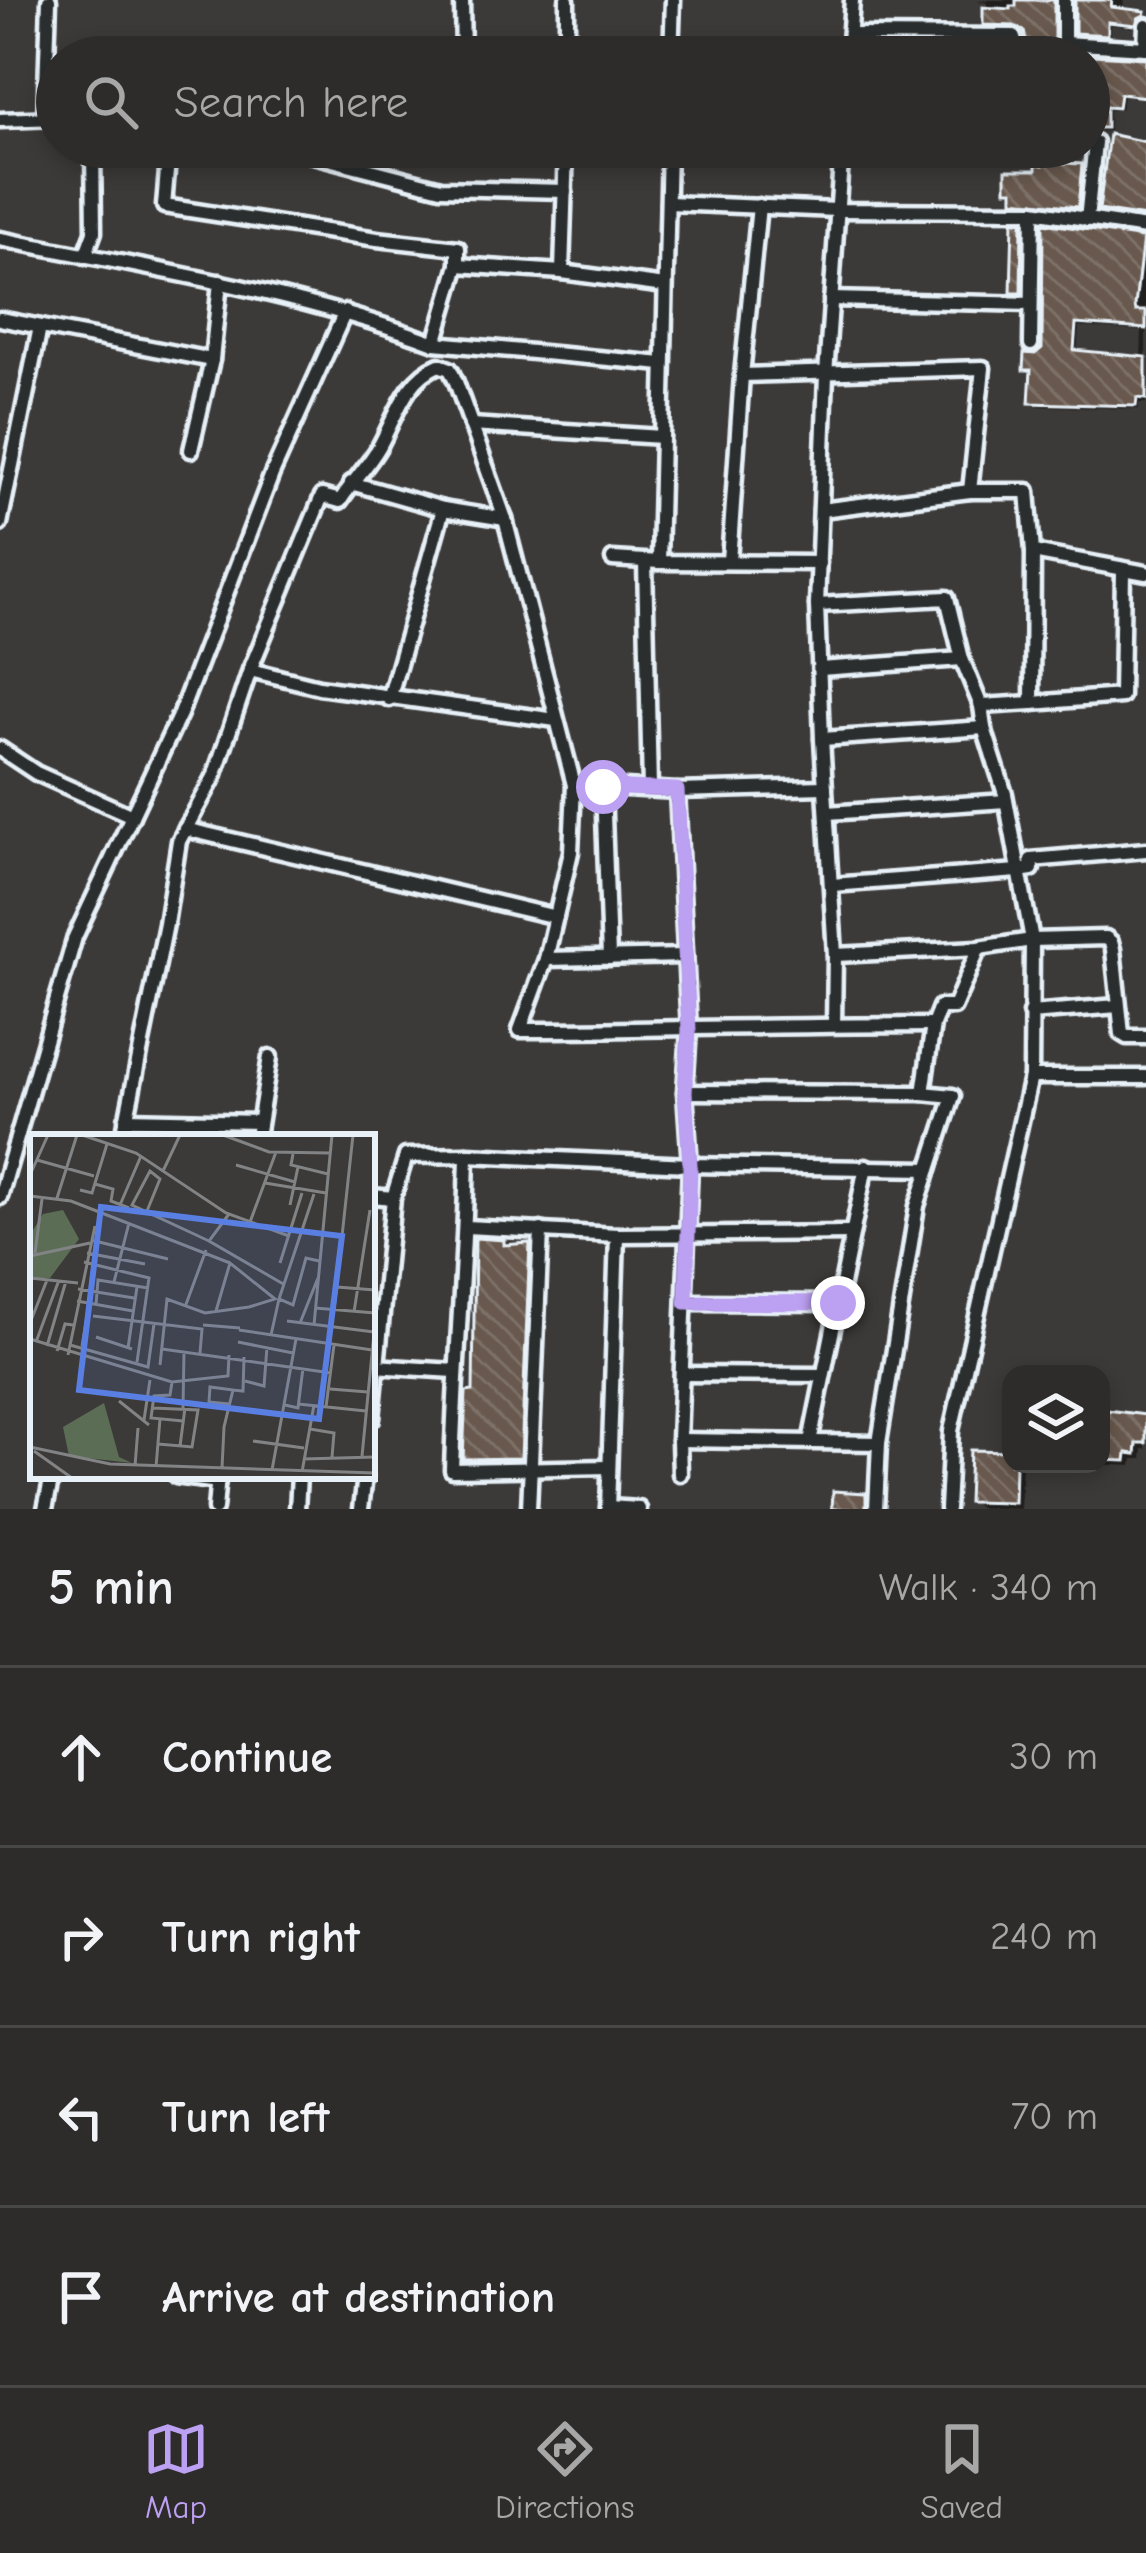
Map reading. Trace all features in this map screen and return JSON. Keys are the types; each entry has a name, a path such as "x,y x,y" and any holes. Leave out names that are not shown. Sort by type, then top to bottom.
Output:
{"street":[{"path":"49,0 50,36"},
{"path":"462,0 463,36"},
{"path":"567,0 567,36"},
{"path":"672,36 673,0"},
{"path":"852,0 850,35 1013,36"},
{"path":"1064,0 1064,36"},
{"path":"1110,49 1145,48 1146,26"},
{"path":"0,120 36,119"},
{"path":"86,256 94,232 93,168"},
{"path":"167,168 164,206 458,248 458,265 435,343"},
{"path":"363,168 441,188 565,191"},
{"path":"562,272 566,168"},
{"path":"650,789 652,562 662,437 669,168"},
{"path":"834,1025 835,955 817,605 840,168"},
{"path":"1087,220 1092,168"},
{"path":"668,203 1033,211 1146,228"},
{"path":"730,561 759,206"},
{"path":"1030,344 1033,211"},
{"path":"0,239 346,312 435,343 663,364"},
{"path":"458,265 665,286"},
{"path":"191,450 212,360 220,282"},
{"path":"831,298 1031,304"},
{"path":"0,1197 76,938 180,714 272,474 346,312"},
{"path":"0,320 212,360"},
{"path":"0,524 40,327"},
{"path":"123,1134 178,841 214,777 250,670 322,496 340,501 378,449 402,398 439,365 450,369 505,519 574,785 571,852 546,959 520,1030 933,1024"},
{"path":"742,375 983,368 970,490"},
{"path":"471,425 662,437"},
{"path":"351,484 443,509 505,519"},
{"path":"821,510 970,490 1028,491 1033,552 1032,703"},
{"path":"388,699 443,509"},
{"path":"1033,552 1146,573"},
{"path":"613,559 819,563"},
{"path":"980,706 1121,696 1124,571"},
{"path":"817,605 947,598 1006,800 1031,940 1030,1076 951,1431 946,1509"},
{"path":"820,670 962,659"},
{"path":"250,670 388,699 556,720"},
{"path":"822,739 984,728"},
{"path":"0,749 36,773 132,816"},
{"path":"574,785 677,790 825,788"},
{"path":"603,787 609,958"},
{"path":"677,790 689,1030 685,1092 690,1165 680,1474"},
{"path":"826,813 1006,800"},
{"path":"185,829 556,917"},
{"path":"832,885 1018,871 1032,869 1030,860 1146,850"},
{"path":"835,955 1106,938 1111,942 1122,1034 1146,1037"},
{"path":"923,1093 933,1024 940,1007 954,1007 979,948"},
{"path":"546,959 685,956"},
{"path":"1030,1013 1118,1006"},
{"path":"127,1119 258,1130 270,1057"},
{"path":"1030,1076 1146,1077"},
{"path":"685,1092 952,1096 917,1206 879,1443 876,1509"},
{"path":"188,1134 190,1121"},
{"path":"467,1155 452,1470 609,1467"},
{"path":"455,1371 375,1366 393,1198 406,1156 929,1169"},
{"path":"810,1442 866,1166"},
{"path":"375,1196 393,1198"},
{"path":"466,1227 617,1235 853,1233"},
{"path":"529,1509 541,1230"},
{"path":"617,1235 608,1508 639,1509"},
{"path":"686,1302 838,1303"},
{"path":"683,1374 824,1375"},
{"path":"679,1440 879,1443"},
{"path":"45,1509 51,1479"},
{"path":"215,1509 218,1479"},
{"path":"297,1509 299,1479"},
{"path":"361,1509 365,1479"}],"building":[{"path":"1016,0 1054,0 1054,36 1025,36 1014,26 983,25 983,7 1016,6"},
{"path":"1075,0 1112,0 1111,7 1145,11 1136,25 1108,22 1108,35 1075,33"},
{"path":"1110,56 1146,58 1146,97 1120,94 1118,108 1110,107"},
{"path":"1110,134 1146,142 1146,217 1099,210 1105,168 1110,168"},
{"path":"1082,168 1078,207 1013,200 1013,190 1006,190 1006,170"},
{"path":"1013,221 1022,221 1021,293 1011,293"},
{"path":"1043,223 1143,238 1135,306 1136,311 1146,311 1146,329 1076,324 1074,350 1146,357 1146,399 1137,398 1136,406 1029,403 1031,370 1023,370 1024,353 1035,354 1042,348"},
{"path":"475,1238 504,1240 504,1245 530,1243 521,1458 463,1459 466,1392 473,1391"},
{"path":"1110,1410 1146,1415 1146,1443 1137,1443 1136,1454 1127,1453 1126,1461 1110,1460"},
{"path":"970,1450 1002,1451 1002,1473 1015,1473 1014,1503 968,1502"},
{"path":"833,1491 866,1493 866,1509 832,1509"}],"route":[{"path":"603,787 677,790 689,1030 686,1302 838,1303"}]}
